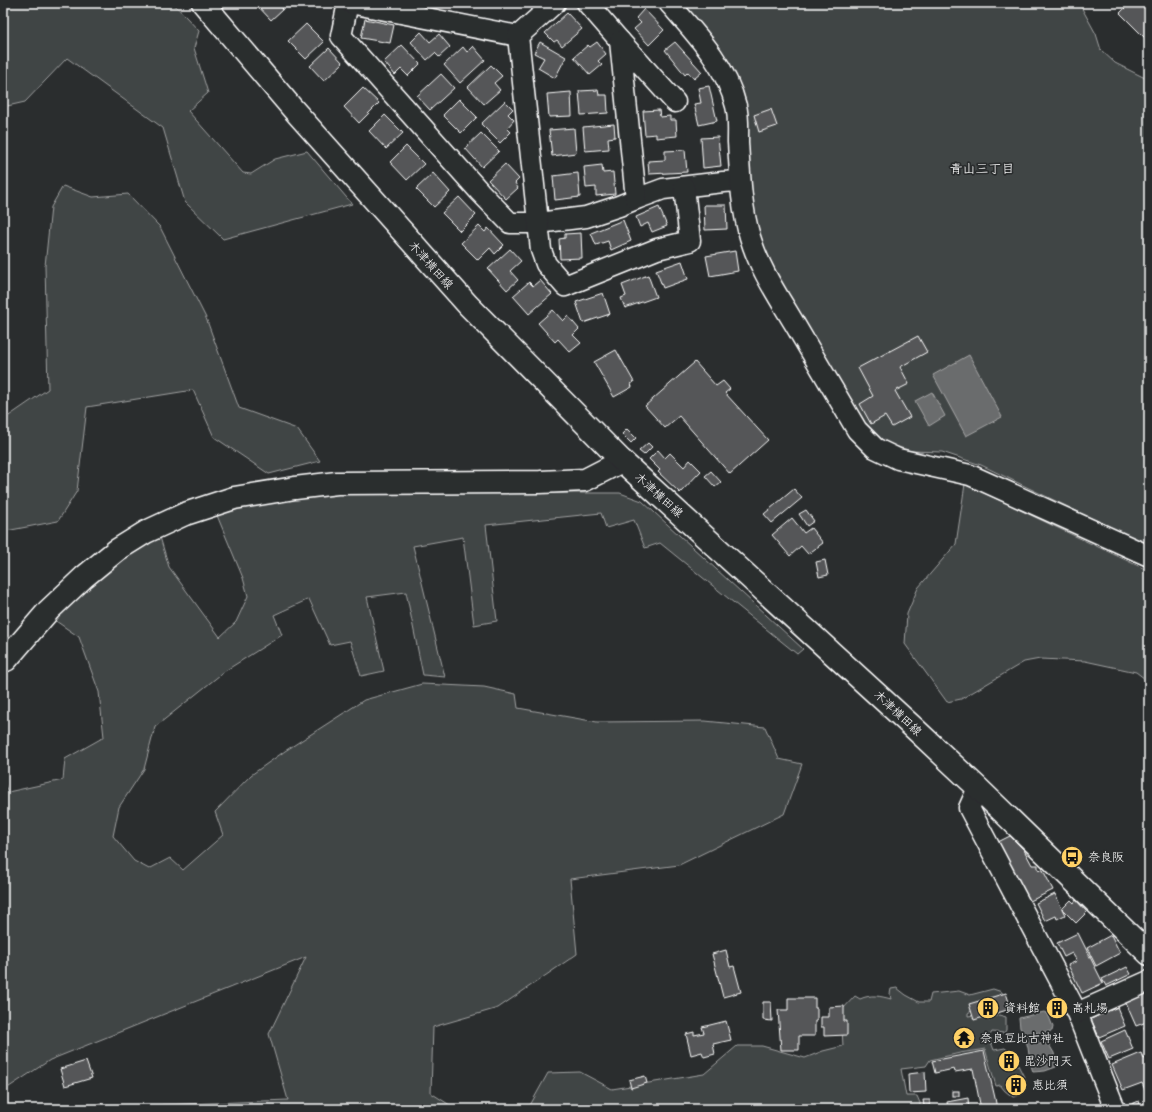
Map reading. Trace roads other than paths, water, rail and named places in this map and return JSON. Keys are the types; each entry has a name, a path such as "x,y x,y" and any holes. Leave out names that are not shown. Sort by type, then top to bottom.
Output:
{"main road":[{"name":"木津横田線","path":"203,3 293,109 468,305 622,461 914,728 1149,954"},
{"path":"3,662 49,610 84,576 117,550 146,532 192,512 234,498 337,483 540,482 585,480 622,461"}],"street":[{"path":"518,36 349,3 341,36 510,223 538,223 586,217 663,190 740,181"},
{"path":"518,36 555,3"},
{"path":"586,3 676,102"},
{"path":"669,3 717,61 729,84 736,107 740,181 744,216 750,238 761,265 778,296 857,430 875,448 898,459 970,475 1149,556"},
{"path":"518,36 541,250 546,264 565,286 657,249 690,241 684,187"},
{"path":"620,41 636,199"},
{"path":"978,788 969,808 1077,1013 1115,1109"},
{"path":"1077,1013 1149,981"}],"place":[{"name":"奈良阪","path":"1072,857"},
{"name":"資料館","path":"988,1008"},
{"name":"高札場","path":"1057,1008"},
{"name":"奈良豆比古神社","path":"964,1038"},
{"name":"毘沙門天","path":"1009,1061"},
{"name":"恵比須","path":"1016,1085"}],"district":[{"name":"青山三丁目","path":"982,168"}]}
